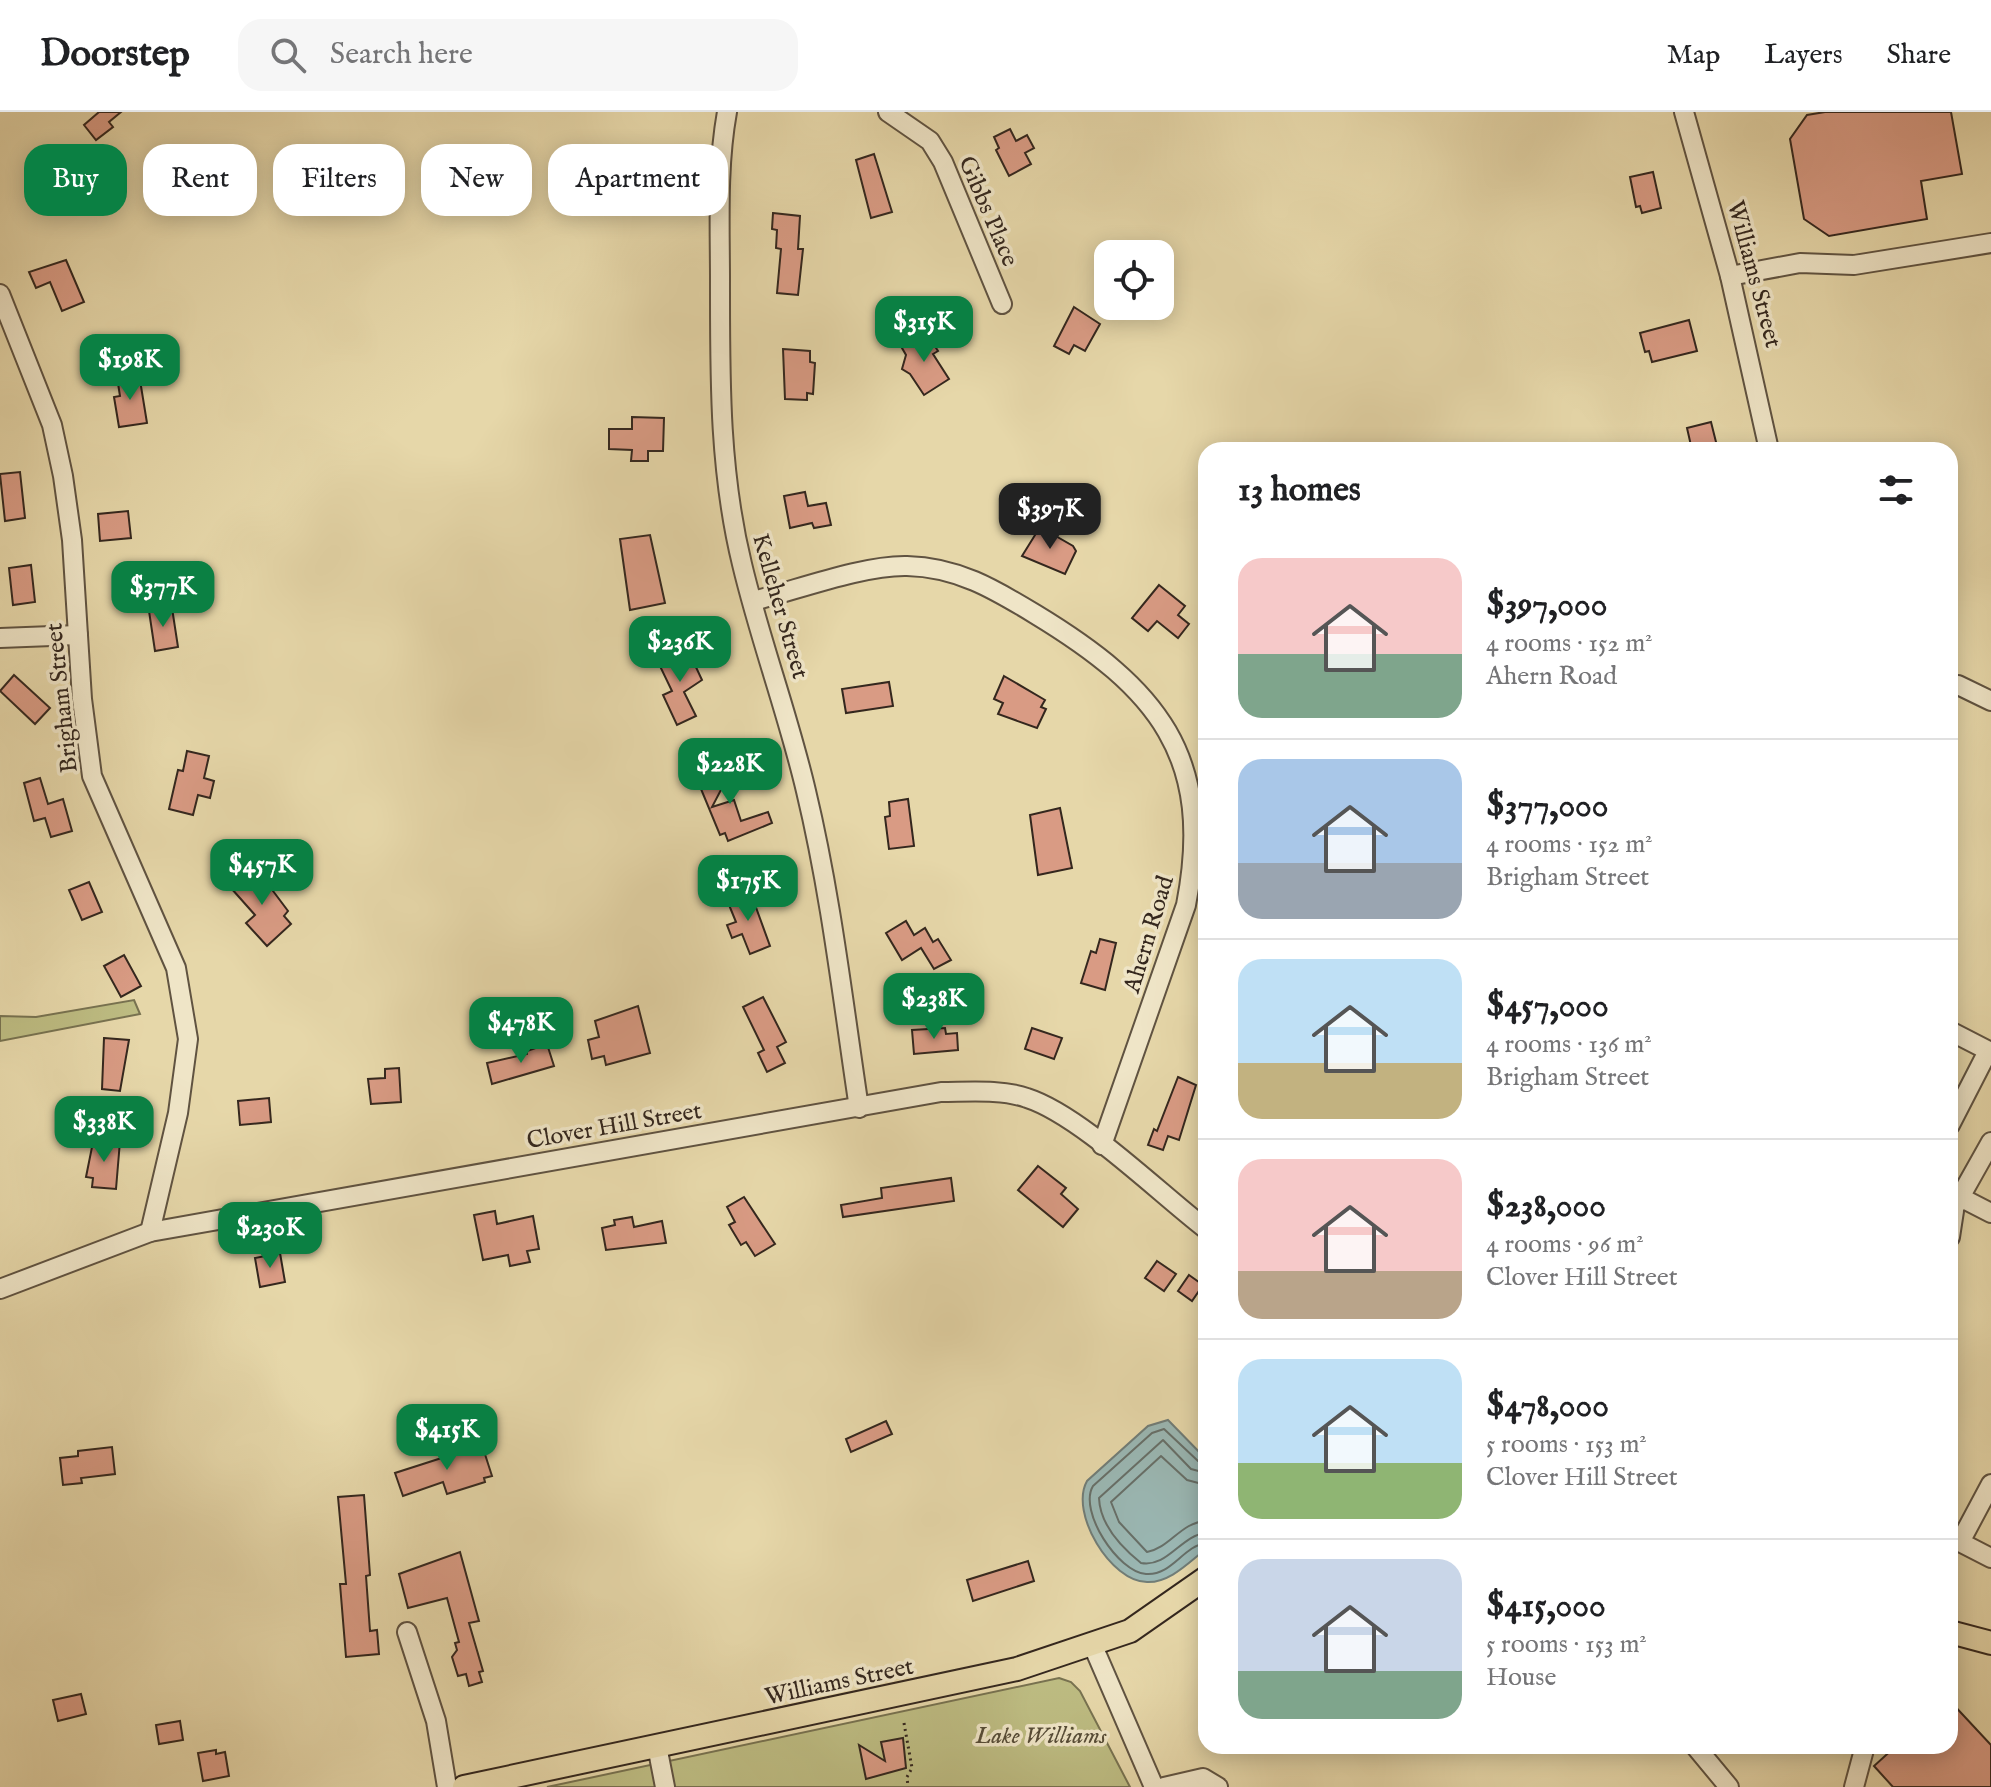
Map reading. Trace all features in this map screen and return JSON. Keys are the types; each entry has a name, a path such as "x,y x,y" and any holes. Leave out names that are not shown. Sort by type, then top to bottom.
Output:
{"main road":[{"name":"Williams Street","path":"464,1787 1017,1669 1093,1646 1141,1624 1198,1584"},
{"path":"1958,1634 1991,1643"}],"street":[{"name":"Kelleher Street","path":"727,112 720,204 721,426 726,486 753,601 807,794 835,948 859,1108"},
{"name":"Gibbs Place","path":"888,112 930,141 943,162 1002,304"},
{"name":"Williams Street","path":"1684,112 1730,276 1767,442"},
{"path":"1730,276 1800,263 1854,265 1991,243"},
{"name":"Brigham Street","path":"0,294 52,425 72,540 92,776 176,968 188,1039 178,1113 150,1232"},
{"name":"Ahern Road","path":"753,601 871,569 905,566 970,577 1107,660 1139,689 1159,716 1189,786 1195,820 1194,864 1186,905 1102,1145"},
{"path":"0,638 78,635"},
{"path":"1958,685 1991,701"},
{"path":"1958,1035 1990,1052 1958,1110"},
{"name":"Clover Hill Street","path":"0,1289 150,1232 941,1092 1012,1094 1042,1104 1102,1145 1198,1223"},
{"path":"1958,1197 1991,1142"},
{"path":"1958,1205 1991,1213"},
{"path":"1958,1536 1986,1504 1991,1484"},
{"path":"1958,1541 1991,1558"},
{"path":"407,1632 436,1721 447,1787"},
{"path":"1093,1646 1154,1787"},
{"path":"657,1746 665,1787"},
{"path":"1702,1754 1729,1787"},
{"path":"1854,1787 1863,1754"},
{"path":"1164,1787 1203,1778 1218,1787"}],"path":[{"path":"904,1723 912,1768 907,1777 908,1787"}],"green space":[{"path":"134,1000 140,1014 0,1041 0,1016 36,1017"},
{"name":"Lake Williams","path":"1059,1678 1071,1682 1080,1691 1130,1787 547,1787"}],"water":[{"path":"1168,1420 1198,1451 1198,1555 1164,1579 1147,1582 1133,1579 1107,1558 1089,1527 1083,1495 1087,1481 1148,1426"}],"building":[{"path":"99,112 121,112 109,122 113,127 96,140 84,125"},
{"path":"1825,112 1951,112 1962,174 1921,181 1927,219 1829,236 1804,219 1790,139 1807,115"},
{"path":"1010,129 1016,141 1027,135 1034,148 1025,153 1031,164 1009,176 996,150 999,148 994,137"},
{"path":"874,154 892,212 871,218 856,160"},
{"path":"1653,172 1661,208 1642,213 1640,206 1636,207 1630,177"},
{"path":"773,213 800,216 798,249 803,249 798,295 777,293 781,249 776,248 777,230 772,229"},
{"path":"66,260 84,302 62,311 50,282 36,288 29,272"},
{"path":"1074,307 1100,324 1085,351 1074,345 1069,354 1054,346"},
{"path":"1689,320 1697,351 1652,362 1649,351 1645,352 1640,333"},
{"path":"926,333 938,351 933,354 949,379 924,395 910,374 902,369 906,355 902,348"},
{"path":"783,349 810,351 810,362 815,363 813,394 807,393 807,400 785,399"},
{"path":"139,374 147,423 119,427 114,397 120,396 117,377"},
{"path":"632,417 664,418 663,451 648,451 648,461 631,461 632,450 609,449 609,429 632,429"},
{"path":"1711,422 1716,442 1690,442 1687,428"},
{"path":"20,472 25,518 5,521 0,474"},
{"path":"805,492 808,506 826,503 831,525 814,528 812,523 790,528 784,496"},
{"path":"128,511 131,538 100,541 98,514"},
{"path":"1040,527 1073,546 1076,551 1065,574 1022,556"},
{"path":"650,535 665,603 630,610 620,539"},
{"path":"31,565 35,602 13,605 9,568"},
{"path":"1159,585 1185,606 1178,615 1189,624 1178,638 1157,621 1148,631 1132,618"},
{"path":"172,608 178,647 155,651 149,611"},
{"path":"687,648 702,680 684,692 696,716 677,725 663,695 672,691 658,662"},
{"path":"14,675 50,708 35,724 0,691"},
{"path":"1004,676 1045,700 1041,707 1046,709 1037,728 998,714 1003,703 994,699"},
{"path":"889,682 893,706 846,713 842,689"},
{"path":"187,751 209,756 204,778 214,781 210,798 198,795 193,815 169,809 178,770 183,771"},
{"path":"718,754 735,763 712,807 734,800 741,821 768,812 772,823 728,841 725,833 720,835 701,789 725,779 710,771"},
{"path":"40,778 48,804 63,799 72,831 51,837 45,818 34,821 24,783"},
{"path":"908,799 914,846 889,849 885,817 890,816 889,802"},
{"path":"1060,808 1072,868 1038,875 1030,815"},
{"path":"255,867 288,911 284,916 291,924 267,946 246,923 255,915 231,888"},
{"path":"89,882 102,912 82,920 69,890"},
{"path":"750,891 770,946 750,954 742,934 732,938 727,925 736,922 727,900"},
{"path":"906,921 914,935 925,928 933,942 938,939 951,960 934,969 921,948 902,960 886,933"},
{"path":"1100,939 1116,943 1105,990 1081,983 1091,951 1096,953"},
{"path":"124,955 141,986 121,997 104,966"},
{"path":"763,997 786,1042 777,1047 785,1063 767,1072 758,1053 764,1050 743,1007"},
{"path":"638,1006 650,1053 606,1065 604,1056 592,1059 588,1040 599,1037 595,1021"},
{"path":"945,1028 946,1034 957,1033 958,1050 914,1054 912,1030"},
{"path":"1032,1028 1062,1038 1054,1059 1025,1049"},
{"path":"104,1038 129,1040 120,1091 102,1089"},
{"path":"547,1044 554,1066 492,1084 487,1063 527,1054 527,1051"},
{"path":"399,1068 401,1102 371,1104 368,1079 385,1078 385,1069"},
{"path":"1178,1077 1196,1085 1179,1140 1168,1136 1163,1150 1148,1145 1154,1129 1157,1131"},
{"path":"269,1098 271,1122 240,1125 238,1101"},
{"path":"100,1139 120,1141 116,1189 92,1187 93,1178 86,1177 93,1142 100,1143"},
{"path":"1038,1166 1066,1188 1061,1194 1078,1209 1063,1227 1018,1190"},
{"path":"951,1178 954,1201 843,1217 841,1205 882,1198 881,1188"},
{"path":"744,1197 775,1244 755,1256 746,1242 741,1245 729,1225 735,1222 727,1207"},
{"path":"495,1211 497,1224 533,1216 539,1249 527,1251 530,1262 510,1266 508,1255 483,1260 474,1215"},
{"path":"632,1217 634,1227 662,1221 666,1243 606,1250 602,1228 615,1225 614,1220"},
{"path":"280,1253 285,1282 260,1287 255,1258"},
{"path":"1157,1261 1176,1274 1164,1291 1145,1278"},
{"path":"1189,1275 1198,1281 1198,1292 1192,1301 1178,1291"},
{"path":"886,1421 892,1434 851,1452 846,1439"},
{"path":"482,1445 492,1476 484,1478 485,1482 447,1494 443,1482 403,1496 395,1473"},
{"path":"112,1447 115,1474 81,1478 82,1483 63,1485 60,1458 78,1456 78,1451"},
{"path":"364,1495 370,1575 366,1576 370,1631 377,1630 379,1654 346,1657 340,1584 346,1584 338,1497"},
{"path":"460,1552 479,1621 469,1623 483,1671 479,1672 482,1682 469,1686 466,1674 458,1676 452,1657 457,1650 455,1643 459,1642 447,1598 408,1608 399,1574"},
{"path":"1028,1561 1034,1581 973,1601 967,1580"},
{"path":"81,1694 86,1714 58,1721 53,1700"},
{"path":"1958,1710 1991,1745 1991,1787 1893,1787 1874,1766 1887,1754 1958,1754"},
{"path":"180,1721 183,1740 159,1744 156,1725"},
{"path":"903,1738 906,1768 866,1779 859,1745 885,1761 881,1742"},
{"path":"216,1750 216,1754 225,1752 229,1776 203,1781 198,1753"}]}
